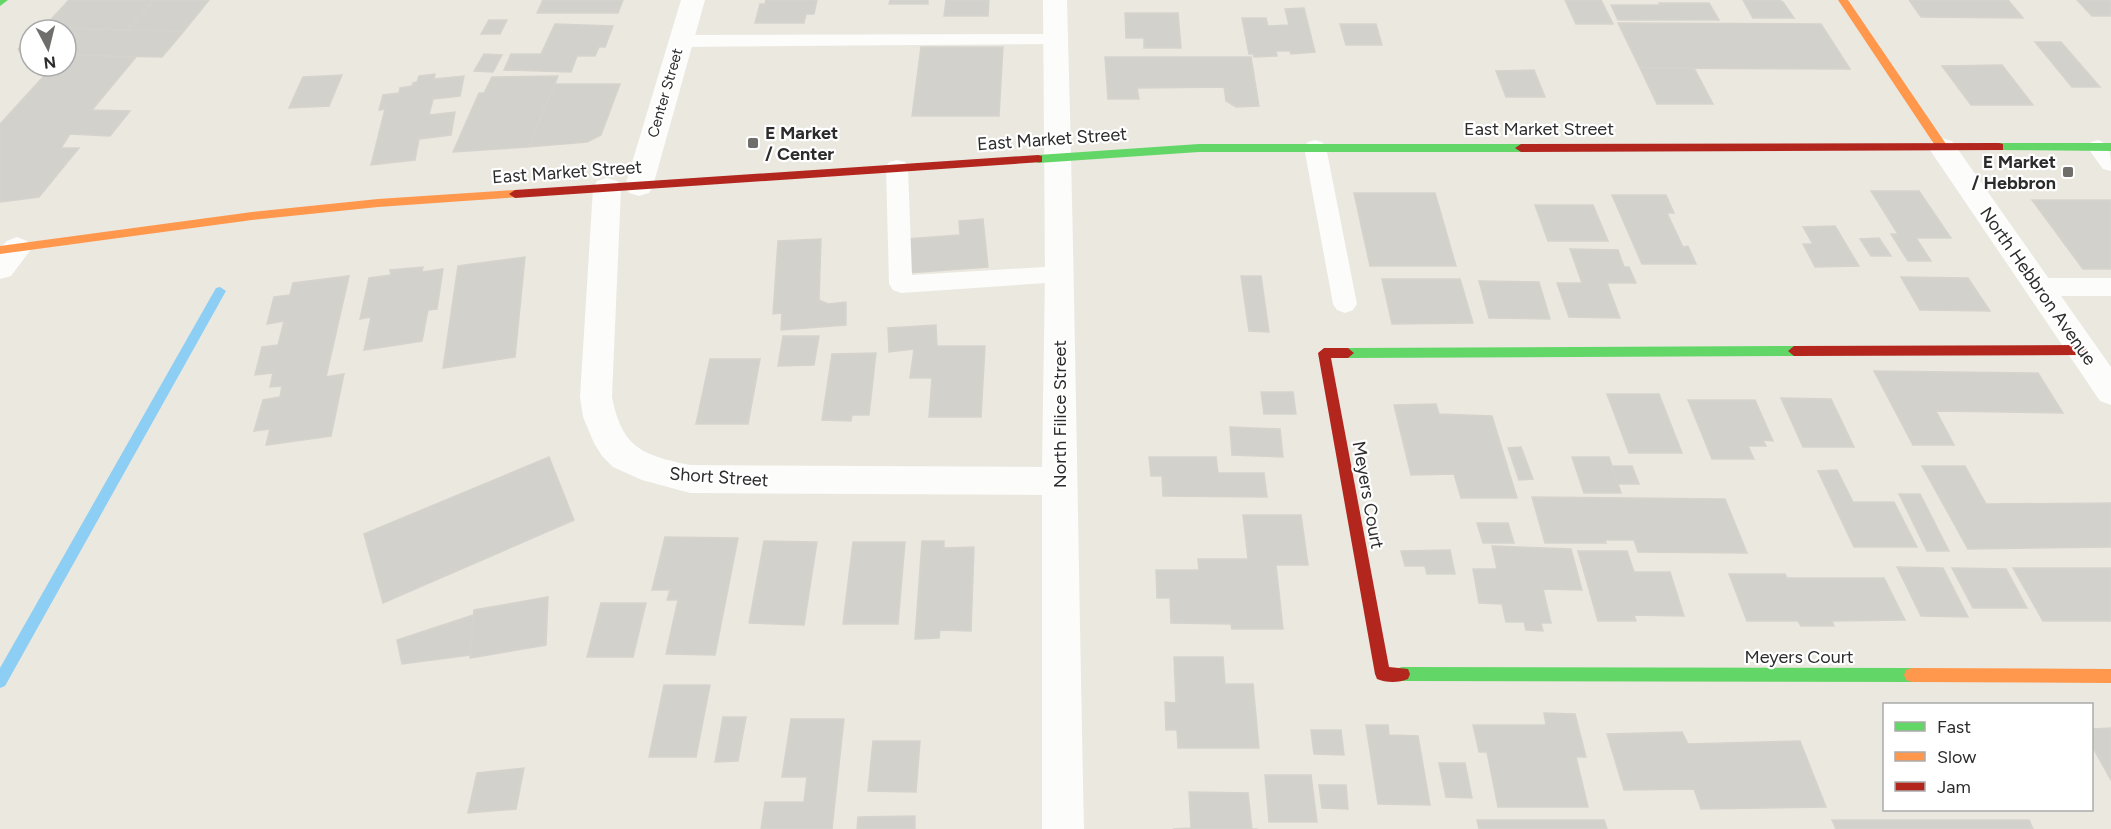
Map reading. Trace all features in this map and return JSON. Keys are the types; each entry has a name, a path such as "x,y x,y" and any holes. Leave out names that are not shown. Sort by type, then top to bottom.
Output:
{"main road":[{"name":"North Hebbron Avenue","path":"1844,0 1942,147"},
{"name":"East Market Street","path":"6,255 252,216 378,203 1199,148 1942,147 2106,153"},
{"name":"Meyers Court","path":"2082,350 1324,353 1383,674 2111,676"}],"street":[{"name":"Center Street","path":"623,187 680,41 693,0"},
{"name":"North Filice Street","path":"1055,0 1060,274 1059,481 1063,829"},
{"name":"North Hebbron Avenue","path":"1942,147 2111,392"},
{"name":"Short Street","path":"623,187 596,398 602,430 623,455 662,474 690,479 1059,481"}],"lane":[{"path":"680,41 1055,40"},
{"path":"1315,147 1345,304"},
{"path":"897,168 901,284 1060,274"},
{"path":"2038,287 2111,287"}],"building":[{"path":"69,0 154,0 127,30 78,29 78,18 52,18"},
{"path":"154,0 209,0 184,31 127,30"},
{"path":"543,0 623,0 618,13 537,13"},
{"path":"766,0 817,0 814,14 806,14 804,23 755,23 760,4 765,4"},
{"path":"890,0 928,0 928,4 889,4"},
{"path":"946,0 989,0 988,16 944,16"},
{"path":"1565,0 1601,0 1613,24 1576,24"},
{"path":"1743,0 1779,0 1794,18 1753,18"},
{"path":"1909,0 2008,0 2023,18 1921,17"},
{"path":"2077,0 2111,0 2111,16 2092,16"},
{"path":"1659,3 1709,3 1719,20 1618,20 1611,5 1660,5"},
{"path":"1304,8 1315,52 1291,54 1290,51 1276,51 1277,56 1254,57 1253,54 1249,54 1242,18 1266,18 1268,26 1289,25 1285,9"},
{"path":"1125,13 1178,13 1181,48 1144,48 1144,38 1126,38"},
{"path":"489,20 507,20 500,34 481,34"},
{"path":"1618,23 1821,24 1850,69 1640,68"},
{"path":"555,24 613,26 605,47 599,47 595,56 577,56 571,72 504,70 511,54 541,54"},
{"path":"1340,24 1376,24 1382,45 1346,45"},
{"path":"78,28 184,31 162,57 78,55"},
{"path":"2035,42 2061,42 2100,87 2072,87"},
{"path":"921,47 1003,47 999,116 912,116"},
{"path":"484,54 502,55 493,72 474,71"},
{"path":"78,55 136,57 92,110 130,111 110,136 70,134 61,148 79,148 39,197 0,202 0,124 42,78 78,78"},
{"path":"1105,57 1251,57 1259,106 1236,107 1226,101 1224,87 1137,88 1139,99 1108,99"},
{"path":"2002,65 2033,105 1971,105 1942,66"},
{"path":"1640,68 1694,68 1713,104 1657,104"},
{"path":"1534,70 1545,97 1506,97 1496,71"},
{"path":"435,74 434,79 464,76 460,96 433,99 429,115 455,112 451,135 419,139 415,160 371,165 385,109 379,110 383,95 399,93 400,88 412,86 417,82 419,76"},
{"path":"342,75 329,106 289,108 303,77"},
{"path":"558,76 528,147 453,152 479,93 484,93 492,77"},
{"path":"555,84 620,84 601,135 587,142 528,147"},
{"path":"1871,191 1919,191 1951,238 1916,238 1931,261 1908,261 1891,234 1898,234"},
{"path":"1354,193 1435,193 1456,266 1370,266"},
{"path":"1612,195 1666,195 1674,213 1667,213 1683,247 1688,246 1696,264 1642,264"},
{"path":"2032,200 2111,200 2111,269 2083,269"},
{"path":"1535,205 1593,205 1608,241 1548,241"},
{"path":"983,219 988,267 907,273 906,239 960,235 959,221"},
{"path":"1835,226 1859,266 1815,267 1803,244 1813,244 1803,227"},
{"path":"1879,238 1891,256 1871,256 1860,239"},
{"path":"821,239 819,300 828,304 846,302 846,325 781,330 782,313 773,314 778,241"},
{"path":"1570,249 1618,250 1624,267 1629,267 1636,283 1607,283 1620,318 1569,317 1557,283 1582,283"},
{"path":"525,257 515,357 443,368 458,266"},
{"path":"423,267 422,272 443,269 437,309 428,310 422,341 364,350 371,317 360,319 369,278 391,275 390,270"},
{"path":"349,276 326,377 344,374 331,436 266,445 270,429 254,431 263,400 280,397 282,386 270,387 273,373 255,375 262,347 278,345 284,321 267,324 274,297 290,295 293,283"},
{"path":"1241,276 1261,276 1269,332 1249,331"},
{"path":"1901,277 1968,278 1990,311 1920,310"},
{"path":"1382,279 1460,279 1473,323 1392,324"},
{"path":"1479,281 1539,282 1550,319 1489,318"},
{"path":"936,325 937,346 985,346 981,417 929,417 932,378 910,378 914,349 889,352 888,328"},
{"path":"783,336 819,336 814,365 778,366"},
{"path":"876,353 869,415 852,415 851,421 822,420 832,354"},
{"path":"710,359 760,359 748,424 696,424"},
{"path":"1874,371 2038,373 2063,413 1936,411 1954,445 1913,445"},
{"path":"1261,392 1293,392 1296,414 1264,414"},
{"path":"1607,394 1659,394 1682,453 1629,453"},
{"path":"1781,398 1831,399 1854,447 1803,447"},
{"path":"1688,400 1755,400 1773,441 1763,440 1766,446 1748,446 1754,459 1712,459"},
{"path":"1436,404 1439,414 1492,416 1517,498 1461,498 1454,474 1411,475 1394,405"},
{"path":"1230,427 1280,429 1283,457 1232,455"},
{"path":"1521,447 1533,479 1519,480 1508,448"},
{"path":"549,457 574,520 383,603 364,534"},
{"path":"1149,457 1216,457 1218,473 1264,473 1267,497 1163,496 1162,476 1151,476"},
{"path":"1572,457 1609,457 1621,493 1584,493"},
{"path":"1611,466 1632,466 1639,484 1618,484"},
{"path":"1922,466 1965,466 1986,504 2111,503 2111,547 1968,549"},
{"path":"1837,470 1853,502 1894,502 1917,547 1854,547 1818,471"},
{"path":"1899,494 1920,494 1949,551 1927,551"},
{"path":"1532,497 1725,499 1747,553 1638,552 1634,540 1605,540 1606,543 1545,543"},
{"path":"1243,515 1301,515 1308,565 1276,565 1283,629 1232,629 1231,624 1171,623 1170,598 1157,598 1156,570 1199,570 1198,559 1248,559"},
{"path":"1477,523 1508,523 1514,543 1483,543"},
{"path":"665,537 738,538 715,655 666,654 678,600 667,600 670,590 652,590"},
{"path":"764,541 817,542 804,625 749,623"},
{"path":"922,541 944,541 944,548 974,547 971,631 940,630 939,638 915,639"},
{"path":"853,542 905,542 898,624 843,624"},
{"path":"1492,546 1571,549 1582,590 1543,589 1551,623 1541,623 1543,631 1526,630 1524,622 1506,622 1502,604 1479,603 1473,569 1497,569"},
{"path":"1450,550 1455,574 1427,574 1425,566 1405,566 1401,551"},
{"path":"1578,551 1627,551 1634,572 1670,572 1684,616 1634,615 1636,621 1598,621"},
{"path":"1897,567 1943,568 1968,617 1921,616"},
{"path":"1952,568 2006,569 2027,608 1973,608"},
{"path":"2013,568 2111,568 2111,621 2043,621"},
{"path":"1729,574 1785,574 1787,578 1884,578 1905,620 1832,621 1834,626 1801,626 1798,621 1747,621"},
{"path":"548,597 546,645 470,658 474,610"},
{"path":"601,603 646,603 633,657 587,657"},
{"path":"473,615 470,655 402,664 397,640"},
{"path":"1174,657 1223,657 1225,684 1253,684 1259,748 1178,748 1177,730 1166,730 1165,702 1176,703"},
{"path":"664,685 710,685 696,757 649,757"},
{"path":"1544,713 1575,714 1586,757 1576,757 1588,807 1498,807 1487,752 1479,752 1473,725 1546,725"},
{"path":"723,717 746,717 738,761 715,762"},
{"path":"791,719 844,719 832,829 761,829 765,802 804,802 807,777 782,777"},
{"path":"1366,725 1388,725 1389,735 1418,736 1430,805 1378,804"},
{"path":"2111,728 2111,780 2093,748 2093,729"},
{"path":"1311,730 1341,730 1344,755 1314,754"},
{"path":"1682,732 1688,744 1800,741 1826,807 1701,809 1694,789 1624,790 1607,734"},
{"path":"873,741 920,741 916,792 868,791"},
{"path":"1439,763 1465,763 1472,798 1446,797"},
{"path":"524,768 516,809 468,813 477,773"},
{"path":"1265,775 1311,775 1317,822 1269,822"},
{"path":"1319,785 1346,785 1348,809 1322,808"},
{"path":"1189,792 1248,793 1252,829 1173,829 1191,828"},
{"path":"915,816 915,829 857,829 858,817"},
{"path":"1477,820 1604,820 1607,829 1479,829"},
{"path":"1832,820 2029,820 2033,829 1836,829"}],"waterway":[{"path":"0,681 220,291"}],"traffic: fast":[{"path":"0,3 3,0"},
{"path":"1999,147 2111,147"},
{"path":"1038,159 1199,148 1521,148"},
{"path":"1348,353 1794,351"},
{"path":"1402,674 1912,675"}],"traffic: slow":[{"path":"1843,0 1942,147"},
{"path":"0,250 252,216 378,203 515,194"},
{"path":"1912,675 2111,676"}],"traffic: jam":[{"path":"1521,148 1999,147"},
{"path":"515,194 1038,159"},
{"path":"1794,351 2082,350"},
{"path":"1348,353 1324,353 1383,674 1402,674"}],"place":[{"name":"E Market / Center","path":"753,143"},
{"name":"E Market / Hebbron","path":"2068,172"}]}
